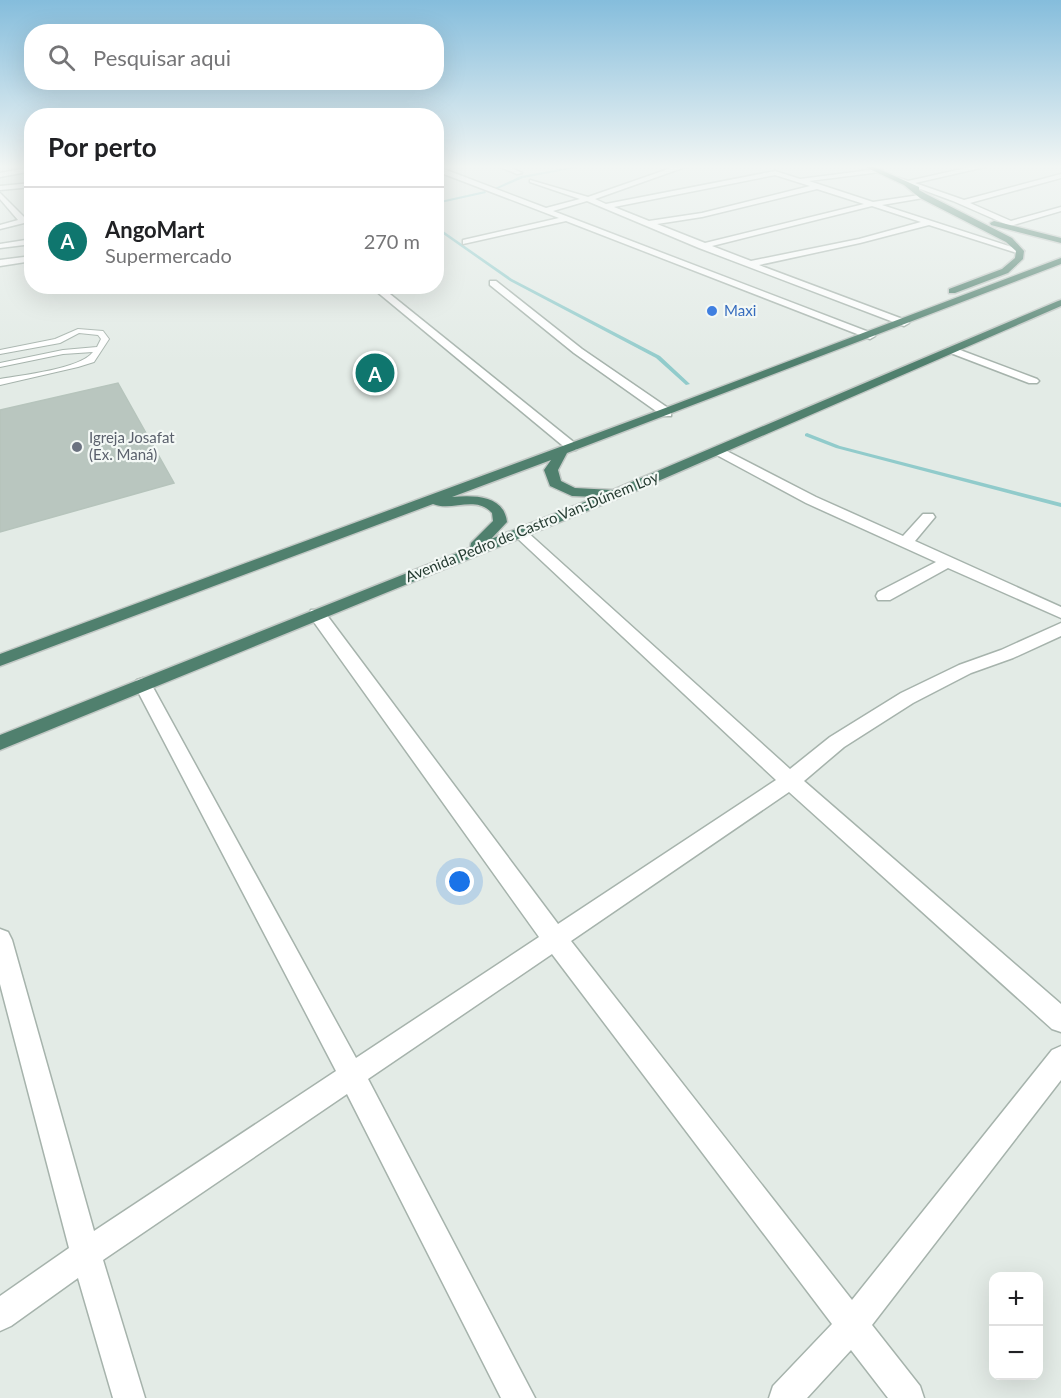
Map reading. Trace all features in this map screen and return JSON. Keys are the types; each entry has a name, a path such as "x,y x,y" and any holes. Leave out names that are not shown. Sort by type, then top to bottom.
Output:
{"highway":[{"path":"944,307 943,299 952,291 1005,271 1019,259 1020,251 992,231"},
{"path":"1019,231 1061,241"},
{"path":"0,660 405,507 667,413 1061,261"},
{"name":"Avenida Pedro de Castro Van-Dúnem Loy","path":"0,743 621,492 1061,303"},
{"path":"567,449 551,470 555,483 572,492 621,492"},
{"path":"405,507 459,500 492,506 498,511 500,522 494,531 465,555"}],"street":[{"path":"466,242 512,231"},
{"path":"597,231 870,336"},
{"path":"667,231 904,323"},
{"path":"702,246 762,231"},
{"path":"750,265 896,231"},
{"path":"959,231 1020,251"},
{"path":"0,246 24,242"},
{"path":"0,263 24,259"},
{"path":"493,283 578,351 667,413"},
{"path":"383,294 567,449"},
{"path":"952,350 1034,381"},
{"path":"717,450 811,500 1061,613"},
{"path":"906,542 928,517"},
{"path":"520,533 790,781 1061,1020"},
{"path":"884,596 948,562"},
{"path":"317,614 554,938 851,1327 908,1398"},
{"path":"0,1315 86,1254 790,781 837,742 907,698 965,669 1007,654 1061,629"},
{"path":"143,684 352,1076 519,1398"},
{"path":"0,940 86,1254 129,1398"},
{"path":"785,1398 851,1327 1061,1059"}],"lane":[{"path":"0,352 57,341 78,331 90,330 100,333 105,339 91,360 78,365 0,382"},
{"path":"57,341 63,352"},
{"path":"0,365 63,352 99,349"}],"building":[{"name":"Igreja Josafat (Ex. Maná)","path":"118,383 174,483 0,532 0,410"}],"waterway":[{"path":"444,233 511,280 658,357 688,384"},
{"path":"807,435 838,447 1061,505"}],"place":[{"name":"Maxi","path":"712,311"},
{"name":"AngoMart","path":"375,373"},
{"name":"Igreja Josafat (Ex. Maná)","path":"77,447"}]}
